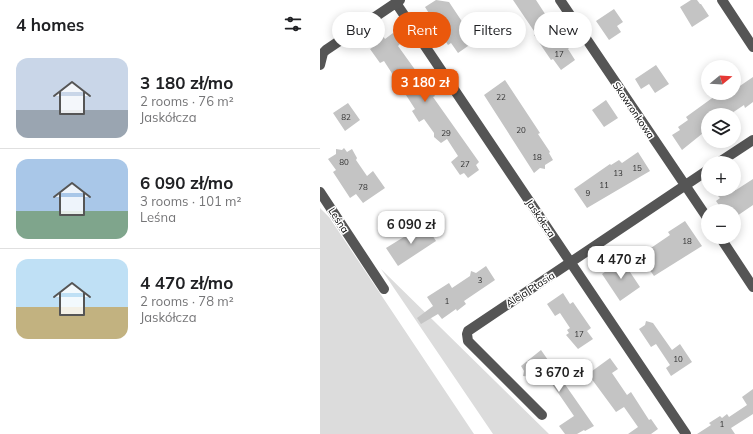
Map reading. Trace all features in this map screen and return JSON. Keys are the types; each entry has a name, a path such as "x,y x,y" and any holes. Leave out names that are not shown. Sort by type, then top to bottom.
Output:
{"street":[{"name":"Skowronkowa","path":"560,0 701,209"},
{"path":"722,0 753,47"},
{"path":"320,65 323,52 398,1"},
{"name":"Jaskółcza","path":"398,1 570,262 686,434"},
{"path":"729,156 753,140"},
{"name":"Aleja Ptasia","path":"542,415 468,341 467,334 470,328 701,175"},
{"name":"Leśna","path":"320,192 384,289"},
{"path":"725,244 753,287"}],"shaded area":[{"path":"320,208 329,217 474,434 320,434"},
{"path":"381,269 549,434 493,434"}],"building":[{"path":"436,0 449,2 459,17 459,48 465,48 458,53 451,43 451,12 428,12 425,7"},
{"path":"513,0 536,0 544,12 534,12 534,31 526,19 526,12 521,12"},
{"path":"691,0 697,0 709,16 692,27 680,7"},
{"path":"614,9 623,22 617,26 621,32 609,40 596,21"},
{"path":"393,33 393,48 399,48 416,71 417,70 435,96 433,97 479,162 476,165 479,170 468,178 464,173 460,175 451,162 458,156 447,139 441,143 434,137 434,133 424,119 419,122 412,111 415,109 384,61 380,63 370,49 385,48 385,39"},
{"path":"543,48 569,48 568,49 575,60 561,70 553,59 551,60"},
{"path":"656,65 669,84 655,93 649,84 641,89 635,79"},
{"path":"753,77 753,102 745,108 744,105 740,108 701,108 701,135 682,150 672,135 680,130 678,127 688,120 686,117 709,100 741,100 741,85"},
{"path":"505,80 540,133 538,134 550,152 549,153 553,160 545,165 545,169 540,168 534,173 484,95"},
{"path":"606,100 618,118 604,127 592,110"},
{"path":"348,103 360,120 345,131 333,113"},
{"path":"344,148 347,152 352,149 357,158 356,160 367,176 373,171 385,188 363,203 356,194 350,198 333,172 336,170 328,159 336,154 336,149 342,150"},
{"path":"638,152 650,171 587,208 574,189 610,164 611,165 619,160 622,163"},
{"path":"753,179 753,205 741,213 741,204 718,204 716,201 720,198 718,196 741,196 741,187"},
{"path":"685,221 702,246 654,276 641,257 647,254 645,252 670,235 668,232"},
{"path":"425,224 436,241 398,266 386,248"},
{"path":"622,260 640,287 620,301 602,274"},
{"path":"486,266 495,280 464,301 466,304 457,311 456,309 442,319 438,314 421,324 417,318 433,306 427,297 449,283 452,288 470,276 471,271 476,273"},
{"path":"563,293 570,304 573,302 591,328 587,331 593,339 578,349 566,335 569,333 567,330 570,328 560,313 555,316 547,304"},
{"path":"646,321 653,323 672,350 680,344 692,362 671,376 666,368 670,365 656,344 651,347 639,329 645,325"},
{"path":"541,350 594,426 577,434 565,434 559,426 574,416 543,371 531,377 523,376 524,371 521,366"},
{"path":"610,358 618,369 612,373 627,395 631,392 649,420 651,419 658,429 651,434 628,434 638,427 624,407 616,412 588,374"},
{"path":"753,389 753,414 731,428 735,434 697,434 711,425 709,423 720,416 722,418 727,414 729,417 747,405 742,397"}]}
